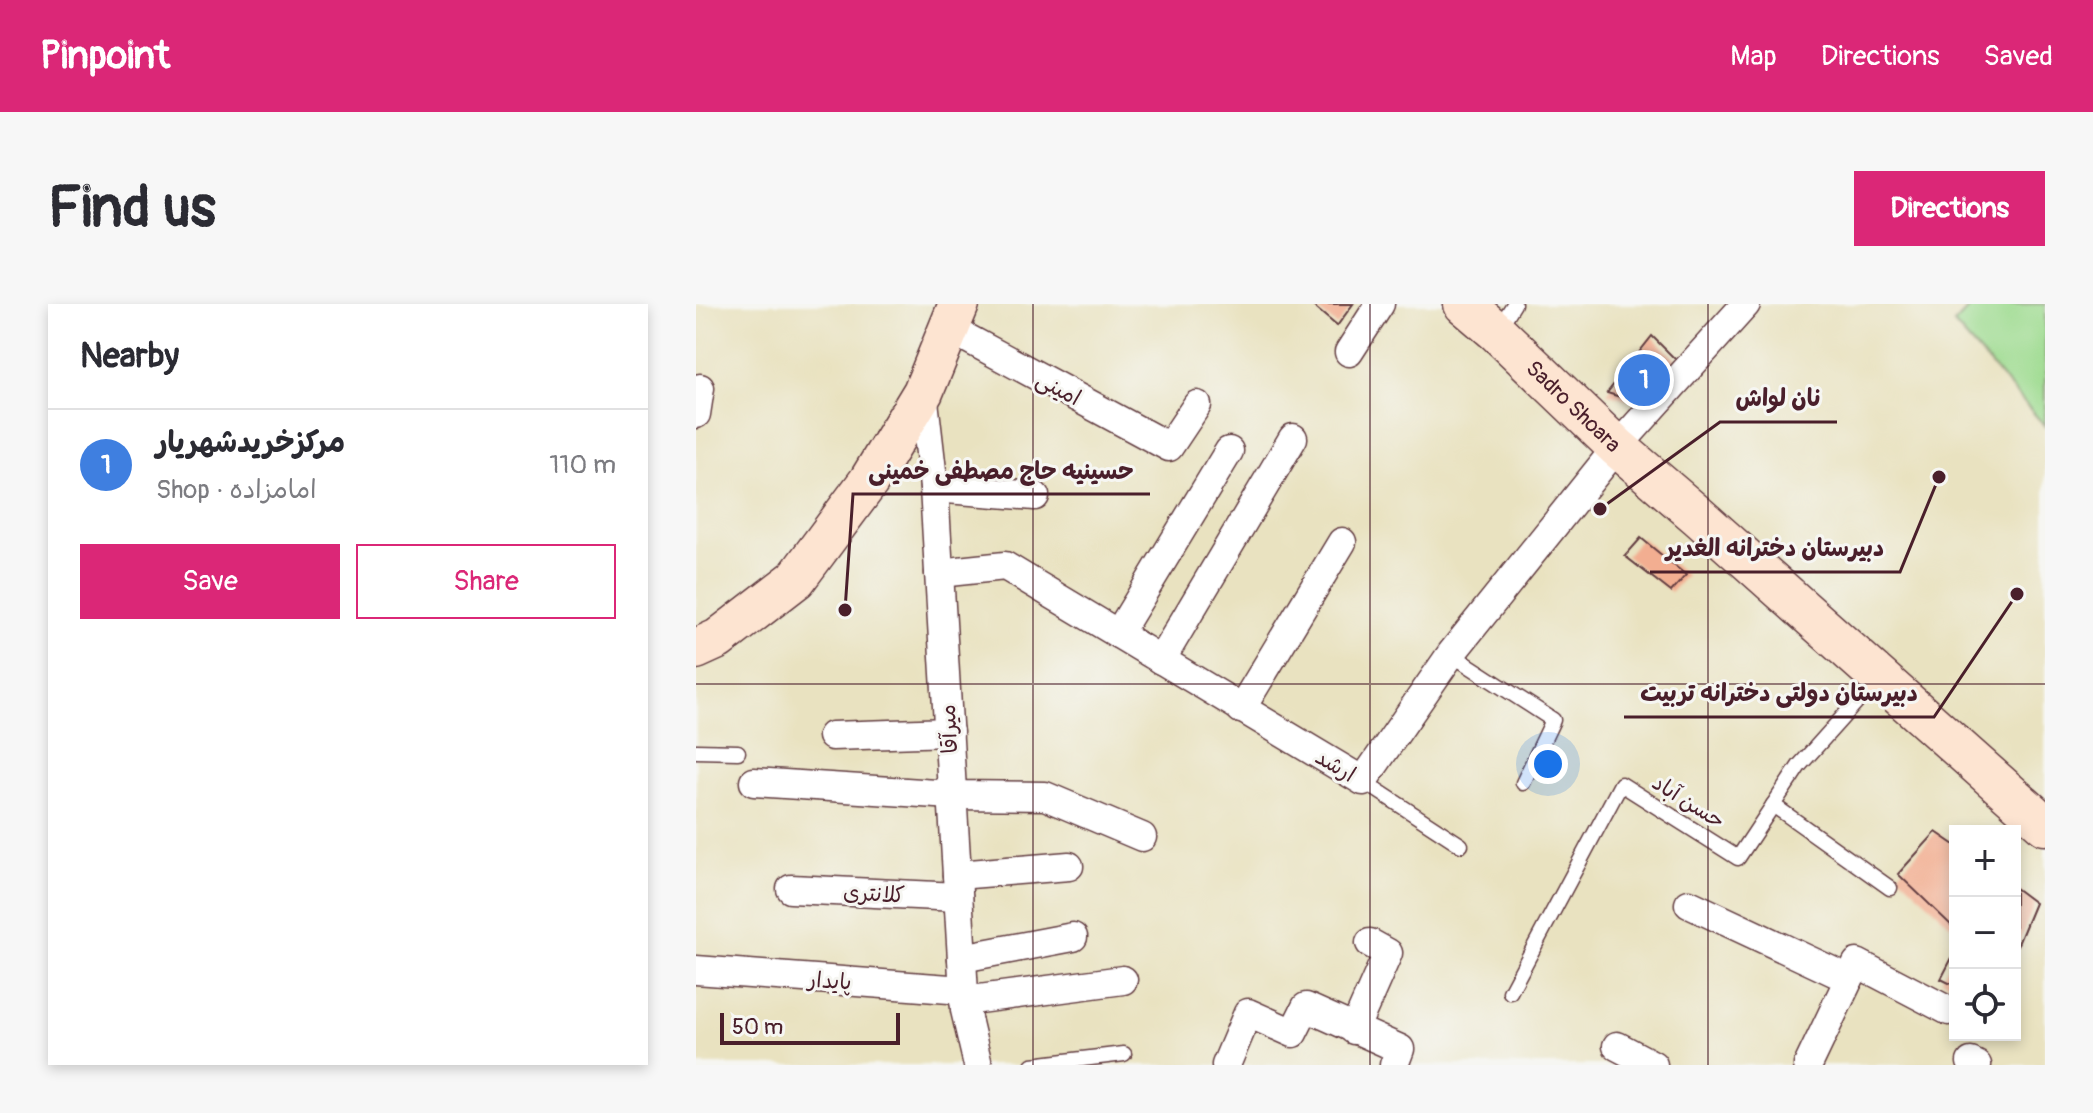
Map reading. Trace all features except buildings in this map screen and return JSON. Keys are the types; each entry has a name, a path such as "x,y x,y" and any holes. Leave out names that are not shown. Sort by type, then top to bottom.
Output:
{"main road":[{"name":"Sadro Shoara","path":"1464,304 1506,318 1617,447 2045,825"},
{"path":"696,649 718,639 796,579 869,481 923,392 954,316"}],"street":[{"path":"1349,352 1380,304"},
{"name":"ارشد","path":"939,573 1005,566 1363,781 1451,654 1617,447 1746,304"},
{"name":"امینی","path":"954,316 1169,447 1197,405"},
{"name":"میرآقا","path":"923,392 934,488 964,996 978,1065"},
{"path":"1161,660 1293,438"},
{"path":"1118,634 1229,451"},
{"path":"934,488 1035,496"},
{"path":"1241,709 1342,542"},
{"path":"832,736 949,732"},
{"path":"754,782 952,795 1045,796 1142,837"},
{"name":"کلانتری","path":"791,889 957,886 1069,866"},
{"path":"1689,904 1849,979"},
{"path":"962,958 1073,937"},
{"path":"1354,1030 1388,953 1370,943"},
{"path":"1808,1065 1857,963 1949,1011"},
{"name":"پایدار","path":"696,970 964,996 1123,980"},
{"path":"1226,1065 1248,1013 1293,1033 1306,1007 1400,1049 1394,1065"},
{"path":"1617,1046 1653,1065"}],"lane":[{"path":"1451,654 1553,720 1523,783"},
{"name":"حسن آباد","path":"1510,992 1621,784 1738,858 1799,766 1879,677"},
{"path":"696,751 738,752"},
{"path":"1363,781 1461,845"},
{"path":"1773,805 1890,888"},
{"path":"1032,1065 1124,1054"}],"green space":[{"path":"1973,304 2045,304 2045,426 1954,324"}],"place":[{"name":"مرکزخریدشهریار","path":"1644,380"},
{"name":"دبیرستان دخترانه الغدیر","path":"1939,477"},
{"name":"نان لواش","path":"1600,509"},
{"name":"دبیرستان دولتی دخترانه تربیت","path":"2017,594"},
{"name":"حسینیه حاج مصطفی خمینی","path":"845,610"}]}
